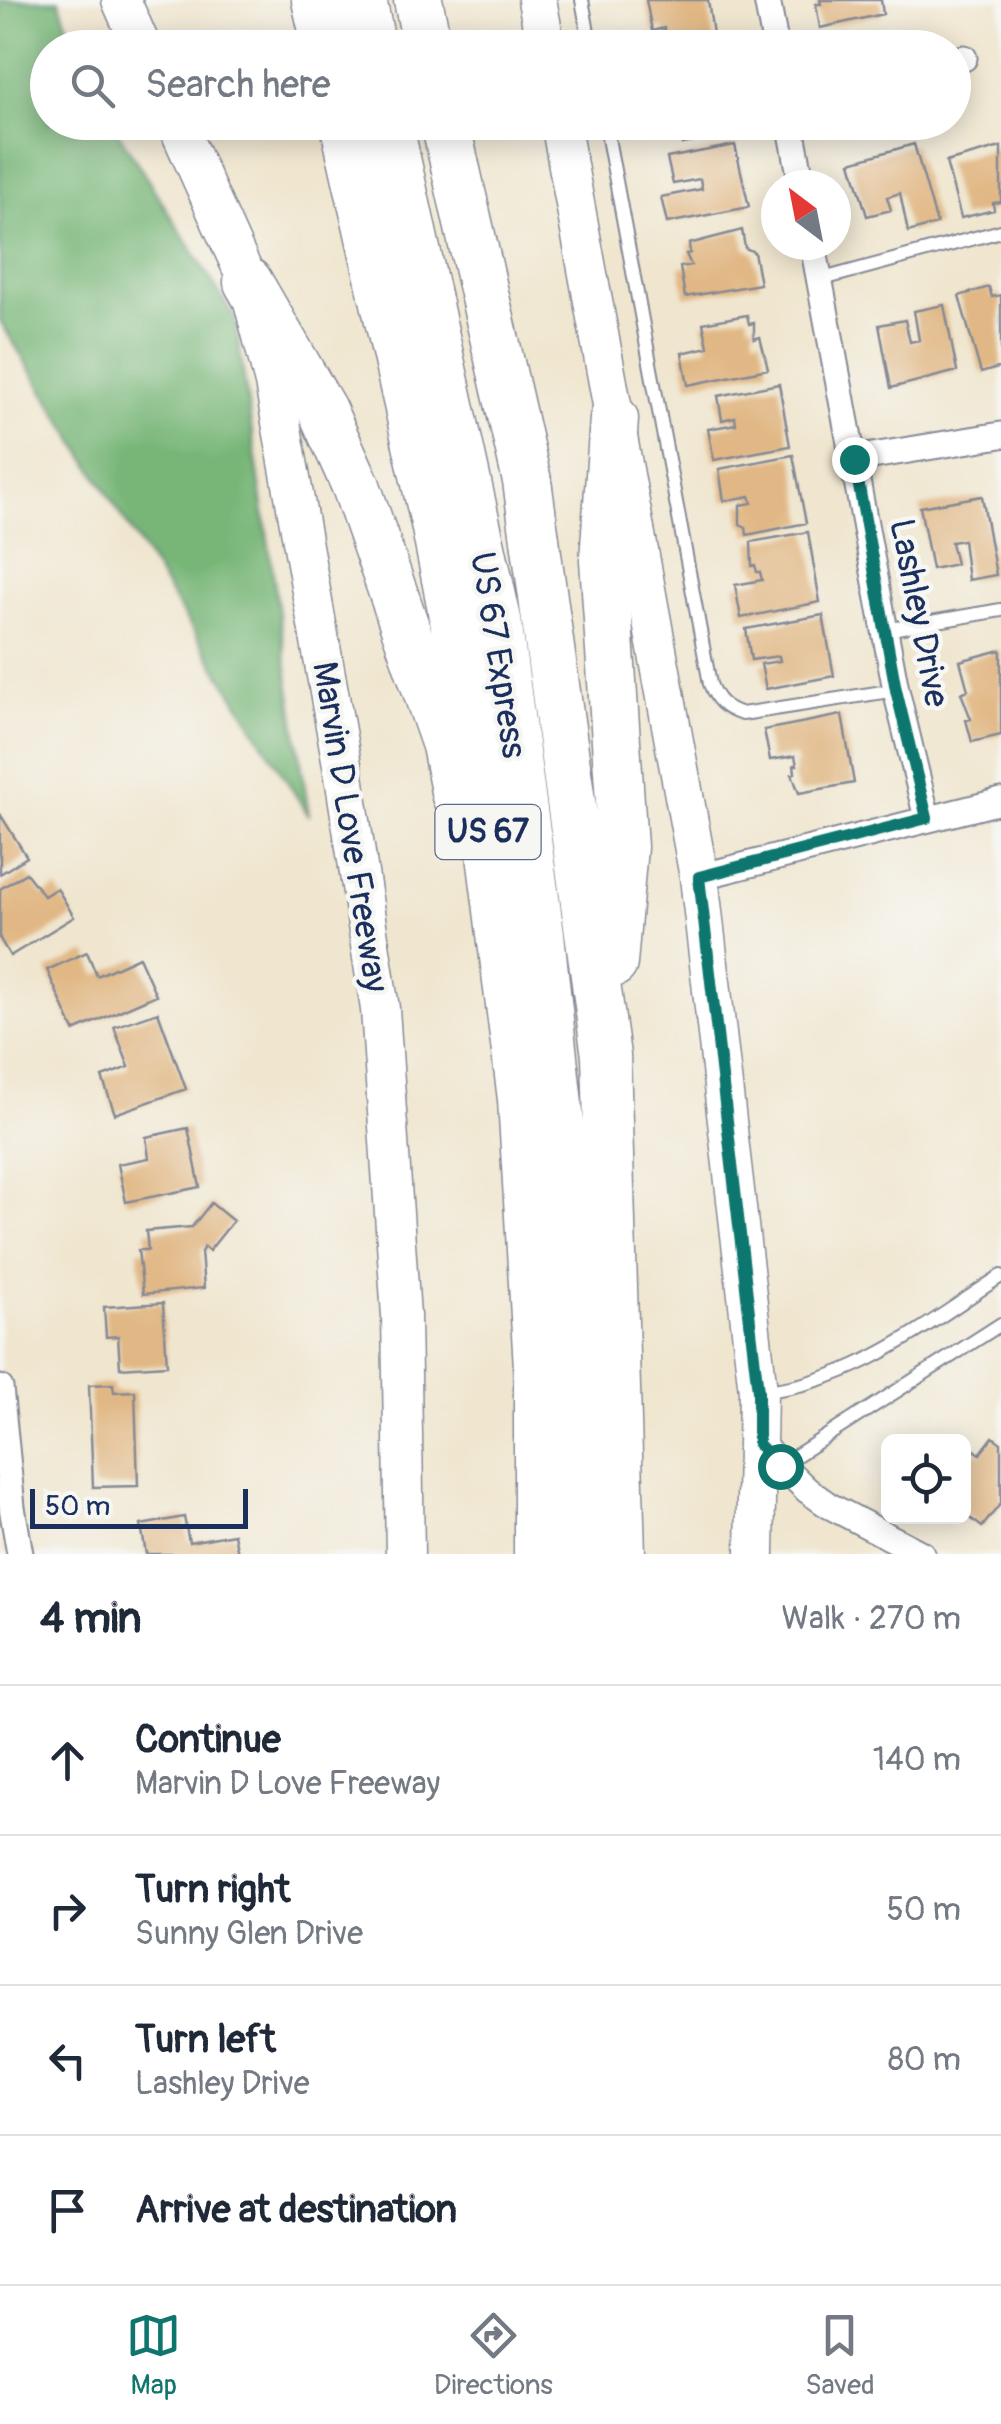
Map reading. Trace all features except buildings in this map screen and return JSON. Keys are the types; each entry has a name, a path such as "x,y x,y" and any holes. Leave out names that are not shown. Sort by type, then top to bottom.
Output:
{"highway":[{"path":"316,0 323,30"},
{"path":"362,0 368,30"},
{"path":"418,0 424,30"},
{"name":"US 67","path":"348,140 435,523 474,721 522,1099 538,1367 538,1554"},
{"name":"US 67 Express","path":"392,140 496,620 540,935 567,1189 578,1458 576,1554"},
{"name":"US 67","path":"450,140 527,481 606,1056 621,1554"},
{"path":"248,282 322,410 356,486 446,745 522,1099"},
{"path":"606,1056 623,846 604,560 614,419"}],"main road":[{"path":"121,0 134,30"},
{"path":"538,0 543,30"},
{"name":"Marvin D Love Freeway","path":"184,140 248,282 274,383 344,776 380,1009 401,1316 405,1554"},
{"path":"563,140 699,877 758,1391 769,1455 755,1554"}],"street":[{"path":"768,0 773,30"},
{"path":"793,140 799,170"},
{"name":"Lashley Drive","path":"816,260 884,630 927,818"},
{"path":"854,459 1001,435"},
{"path":"699,877 1001,801"},
{"path":"0,1388 6,1507 20,1554"},
{"path":"769,1455 828,1505 922,1554"}],"lane":[{"path":"582,0 587,30"},
{"path":"608,140 706,664 716,697 726,708 742,714 896,690"},
{"path":"819,280 1001,231"},
{"path":"884,630 1001,610"},
{"path":"758,1391 824,1380 884,1351 1001,1276"},
{"path":"769,1455 1001,1324"}],"green space":[{"path":"0,0 59,0 69,30 30,30 30,140 123,140 235,318 309,816 0,321"}],"route":[{"path":"780,1466 758,1444 758,1391 699,877 927,818 896,690 854,459"}]}
